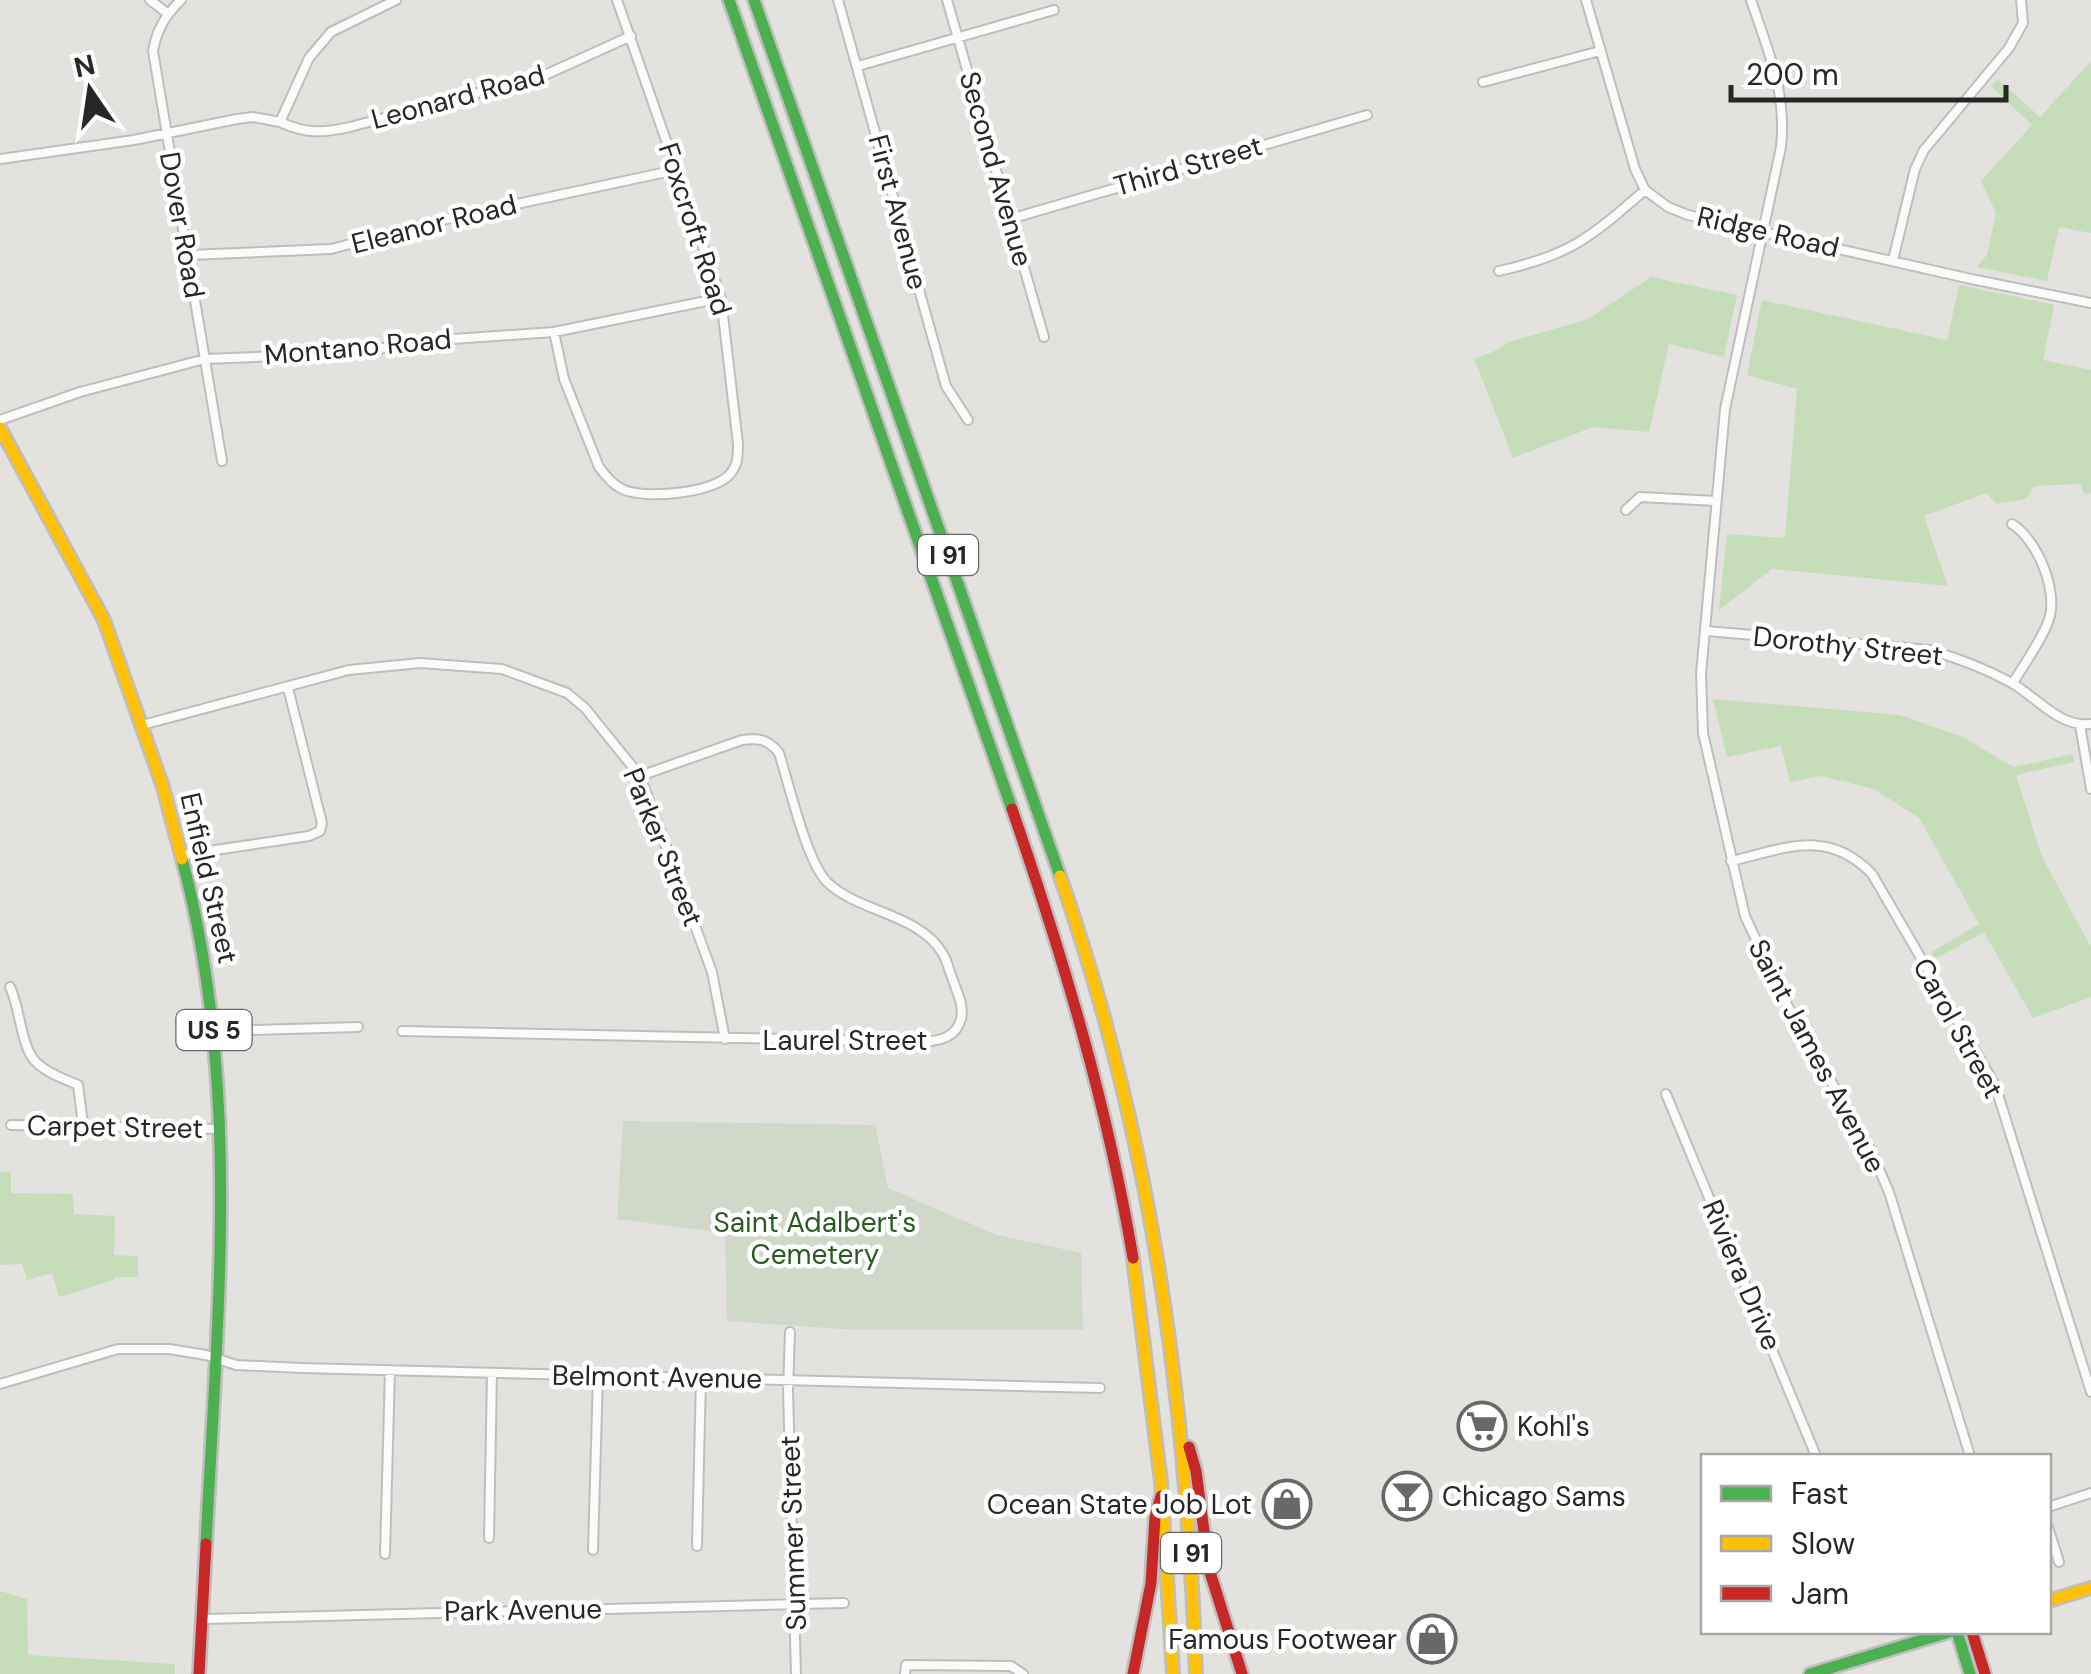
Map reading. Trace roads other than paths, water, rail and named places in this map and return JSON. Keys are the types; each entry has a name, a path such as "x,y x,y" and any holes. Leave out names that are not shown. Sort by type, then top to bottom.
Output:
{"main road":[{"name":"I 91","path":"729,0 1051,922 1073,995 1108,1128 1147,1332 1164,1491 1172,1674"},
{"name":"I 91","path":"754,0 1086,956 1140,1161 1170,1330 1182,1432 1196,1674"},
{"name":"Enfield Street","path":"0,428 104,620 142,725 201,930 214,1031 221,1234 199,1674"},
{"path":"1182,1432 1196,1466 1211,1579 1242,1674"},
{"path":"1133,1674 1151,1583 1156,1514 1164,1491"},
{"path":"2051,1600 2091,1588"},
{"path":"1810,1674 1946,1634"},
{"path":"1954,1634 1970,1674"},
{"path":"1973,1634 1985,1674"}],"street":[{"path":"150,0 167,14 182,0"},
{"path":"280,122 309,58 331,32 396,0"},
{"name":"Foxcroft Road","path":"554,332 564,379 599,467 608,480 625,491 648,494 701,489 718,484 731,473 738,458 726,320 617,0"},
{"name":"First Avenue","path":"838,0 946,386 968,420"},
{"name":"Second Avenue","path":"947,0 1044,337"},
{"path":"1499,270 1543,261 1596,234 1646,190 1628,149 1586,0"},
{"name":"Saint James Avenue","path":"1751,0 1778,80 1784,118 1730,380 1716,501 1700,705 1702,733 1745,916 1761,956 1872,1151 1889,1192 1969,1454"},
{"path":"1894,260 1915,169 1924,150 2009,48 2022,23 2022,0"},
{"path":"858,66 1054,10"},
{"name":"Dover Road","path":"167,14 156,32 153,51 222,461"},
{"name":"Leonard Road","path":"0,159 237,118 253,117 280,122 302,132 320,133 545,75 630,36"},
{"path":"1483,82 1600,51"},
{"name":"Third Street","path":"1010,219 1367,115"},
{"name":"Eleanor Road","path":"188,256 331,249 442,220 676,170"},
{"name":"Ridge Road","path":"1646,190 1668,207 1688,215 2091,303"},
{"name":"Montano Road","path":"0,420 80,392 205,359 339,354 438,340 554,332 720,298"},
{"path":"1626,510 1640,498 1716,501"},
{"path":"2012,524 2022,530 2039,558 2052,602 2049,620 2013,684"},
{"name":"Dorothy Street","path":"1706,631 1930,650 1964,660 2013,684 2064,720 2080,726"},
{"name":"Parker Street","path":"142,725 372,666 420,663 502,669 567,693 586,708 640,776 712,972 725,1038"},
{"path":"182,855 309,836 320,831 322,823 288,688"},
{"path":"2091,724 2080,726 2091,789"},
{"name":"Laurel Street","path":"402,1031 943,1040 957,1028 963,1007 943,954 932,941 903,922 845,895 825,880 812,856 779,753 772,744 760,738 742,740 640,776"},
{"name":"Carol Street","path":"1731,861 1817,843 1842,849 1872,874 1994,1085 2091,1392"},
{"path":"10,986 19,1005 27,1050 34,1061 78,1085 83,1126"},
{"path":"214,1031 358,1026"},
{"name":"Riviera Drive","path":"1666,1094 1815,1454"},
{"name":"Carpet Street","path":"11,1125 220,1129"},
{"name":"Summer Street","path":"790,1332 796,1674"},
{"name":"Belmont Avenue","path":"0,1384 118,1349 169,1349 236,1365 1100,1388"},
{"path":"385,1554 390,1370"},
{"path":"489,1538 492,1373"},
{"path":"593,1550 598,1375"},
{"path":"697,1546 701,1377"},
{"path":"2051,1506 2091,1494"},
{"path":"2051,1537 2059,1562"},
{"name":"Park Avenue","path":"203,1619 844,1603"},
{"path":"905,1670 1010,1666 1022,1674"}],"place":[{"name":"Kohl's","path":"1482,1426"},
{"name":"Chicago Sams","path":"1407,1496"},
{"name":"Ocean State Job Lot","path":"1287,1504"},
{"name":"Famous Footwear","path":"1432,1639"}],"park label":[{"name":"Saint Adalbert's Cemetery","path":"815,1238"}]}
